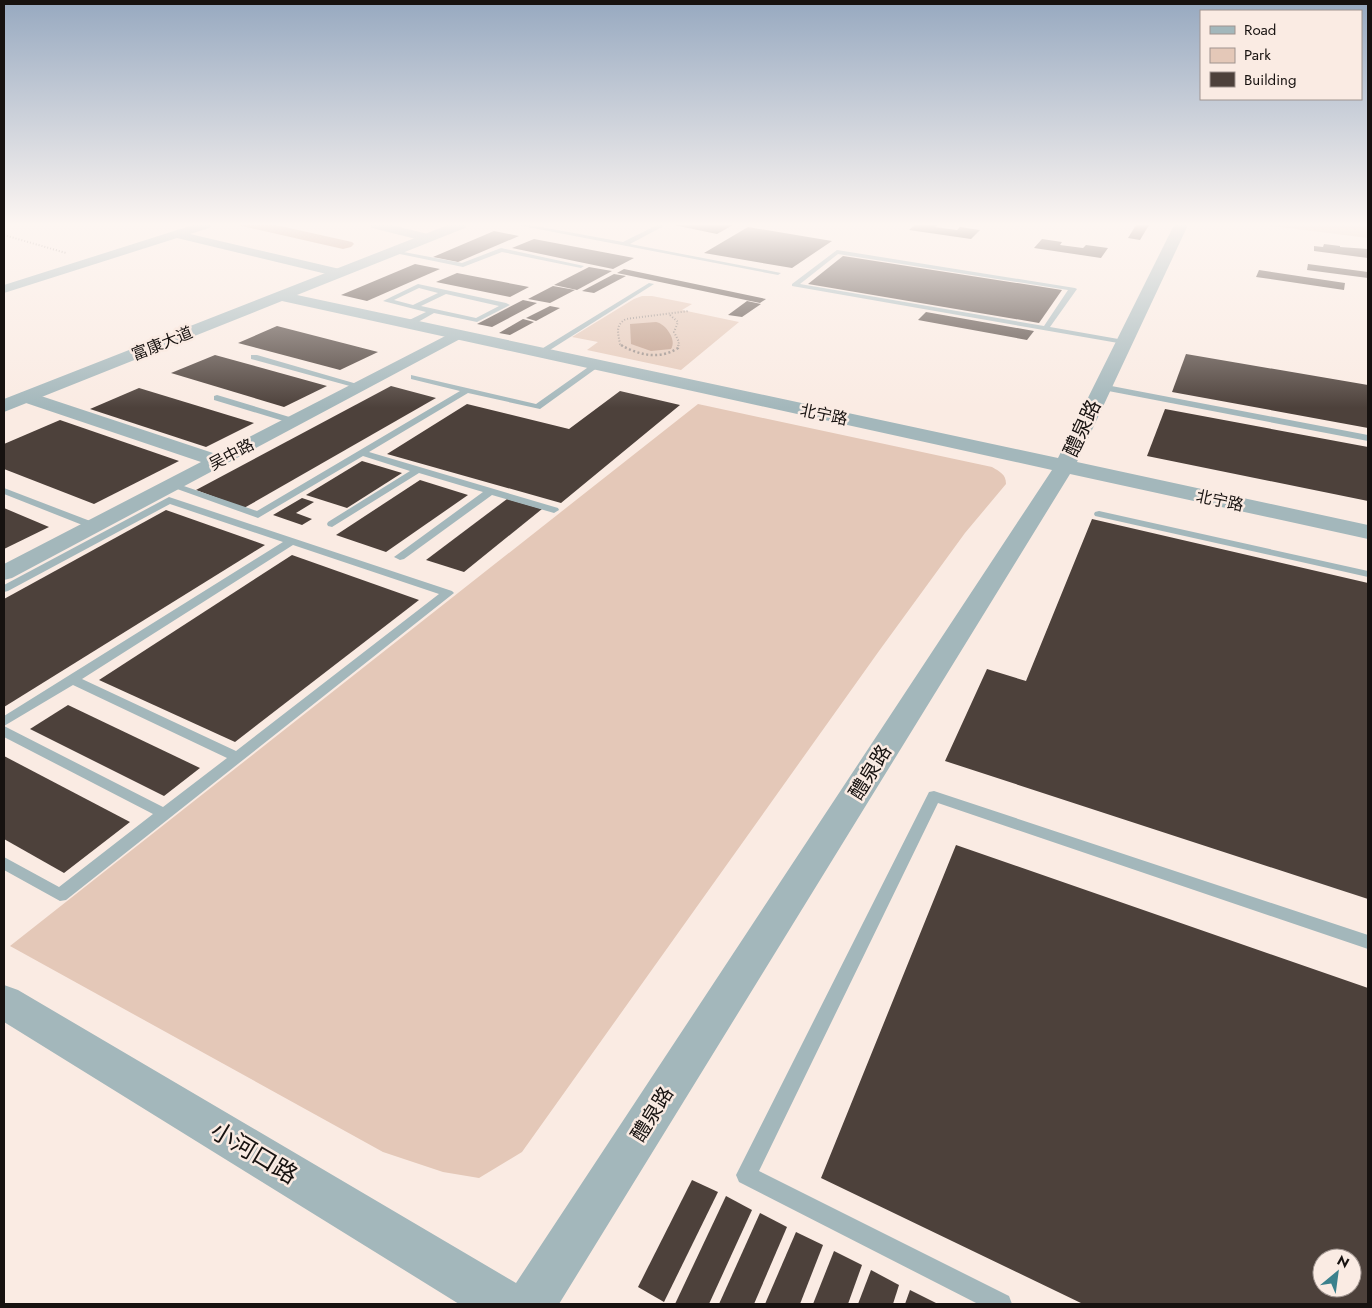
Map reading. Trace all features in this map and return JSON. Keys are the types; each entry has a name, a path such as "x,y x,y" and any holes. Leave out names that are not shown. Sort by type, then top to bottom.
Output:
{"street":[{"name":"富康大道","path":"4,406 306,286"},
{"name":"醴泉路","path":"531,1304 1064,466 1151,286"},
{"name":"北宁路","path":"280,296 411,315 457,335 1368,532"},
{"name":"吴中路","path":"4,573 457,335"},
{"path":"26,397 217,461"},
{"name":"小河口路","path":"4,1002 504,1304"}],"lane":[{"path":"418,286 387,301 411,315 434,311 477,320 506,305 418,286"},
{"path":"539,353 648,286"},
{"path":"800,286 1124,342"},
{"path":"1046,328 1073,288 1060,286"},
{"path":"411,315 445,292"},
{"path":"450,315 481,299"},
{"path":"411,315 434,311"},
{"path":"254,357 360,386"},
{"path":"414,377 537,407 597,365"},
{"path":"1101,387 1368,438"},
{"path":"170,485 258,515 467,390"},
{"path":"217,398 293,421"},
{"path":"361,453 554,510"},
{"path":"332,524 418,470"},
{"path":"4,491 94,526"},
{"path":"400,558 491,491"},
{"path":"4,589 169,500 448,593 60,895 4,863"},
{"path":"1099,514 1368,574"},
{"path":"4,722 292,541"},
{"path":"72,679 237,757"},
{"path":"4,731 165,814"},
{"path":"1001,1304 746,1175 934,796 1368,942"}],"path":[{"path":"670,315 678,322 674,332 678,348 674,351 654,355 633,351 620,344 617,330 621,322 625,320 670,315 688,310"}],"green space":[{"path":"642,296 652,296 692,304 682,310 739,322 681,370 587,350 598,342 572,337"},
{"path":"698,404 992,467 1004,476 1006,484 965,533 879,651 522,1152 479,1178 443,1172 383,1152 10,946"}],"shaded area":[{"path":"660,323 670,333 673,341 671,349 651,351 631,344 630,324"}],"building":[{"path":"362,286 401,286 367,301 341,295"},
{"path":"456,286 529,287 510,297"},
{"path":"553,286 575,290 550,303 528,299"},
{"path":"559,286 584,286 577,290"},
{"path":"591,286 607,286 594,293 582,291"},
{"path":"679,286 705,286 766,299 760,303"},
{"path":"820,286 1036,286 1062,290 1039,323"},
{"path":"1317,286 1345,286 1344,290"},
{"path":"523,300 537,303 492,327 477,324"},
{"path":"747,301 761,304 742,317 728,315"},
{"path":"550,306 560,308 536,321 526,318"},
{"path":"926,312 1034,331 1027,340 918,320"},
{"path":"523,319 534,322 510,335 499,333"},
{"path":"277,326 378,352 340,370 238,343"},
{"path":"1186,354 1368,385 1368,428 1172,392"},
{"path":"215,355 327,386 284,407 171,373"},
{"path":"391,386 436,398 244,508 196,490"},
{"path":"139,388 254,423 206,447 90,409"},
{"path":"620,391 680,405 561,503 387,454 467,404 569,429"},
{"path":"1165,409 1368,447 1368,501 1147,456"},
{"path":"60,420 179,461 94,504 4,469 4,444"},
{"path":"362,461 402,473 347,508 306,495"},
{"path":"420,480 468,495 386,552 336,535"},
{"path":"302,498 314,502 296,513 312,519 302,525 273,515"},
{"path":"507,499 542,509 464,572 426,560"},
{"path":"4,508 49,527 4,549"},
{"path":"166,510 265,545 4,707 4,599"},
{"path":"1092,519 1368,583 1368,899 945,761 987,669 1026,681"},
{"path":"292,555 419,600 235,742 99,680"},
{"path":"68,705 200,768 164,796 30,729"},
{"path":"4,756 130,822 64,873 4,839"},
{"path":"956,845 1368,988 1368,1304 1083,1304 821,1178"},
{"path":"692,1180 718,1192 664,1302 638,1287"},
{"path":"726,1196 752,1210 709,1304 675,1304"},
{"path":"760,1213 787,1227 754,1304 719,1304"},
{"path":"796,1232 823,1245 800,1304 765,1304"},
{"path":"834,1251 862,1265 848,1304 813,1304"},
{"path":"871,1270 899,1285 893,1304 858,1304"},
{"path":"910,1290 938,1304 905,1304"}]}
